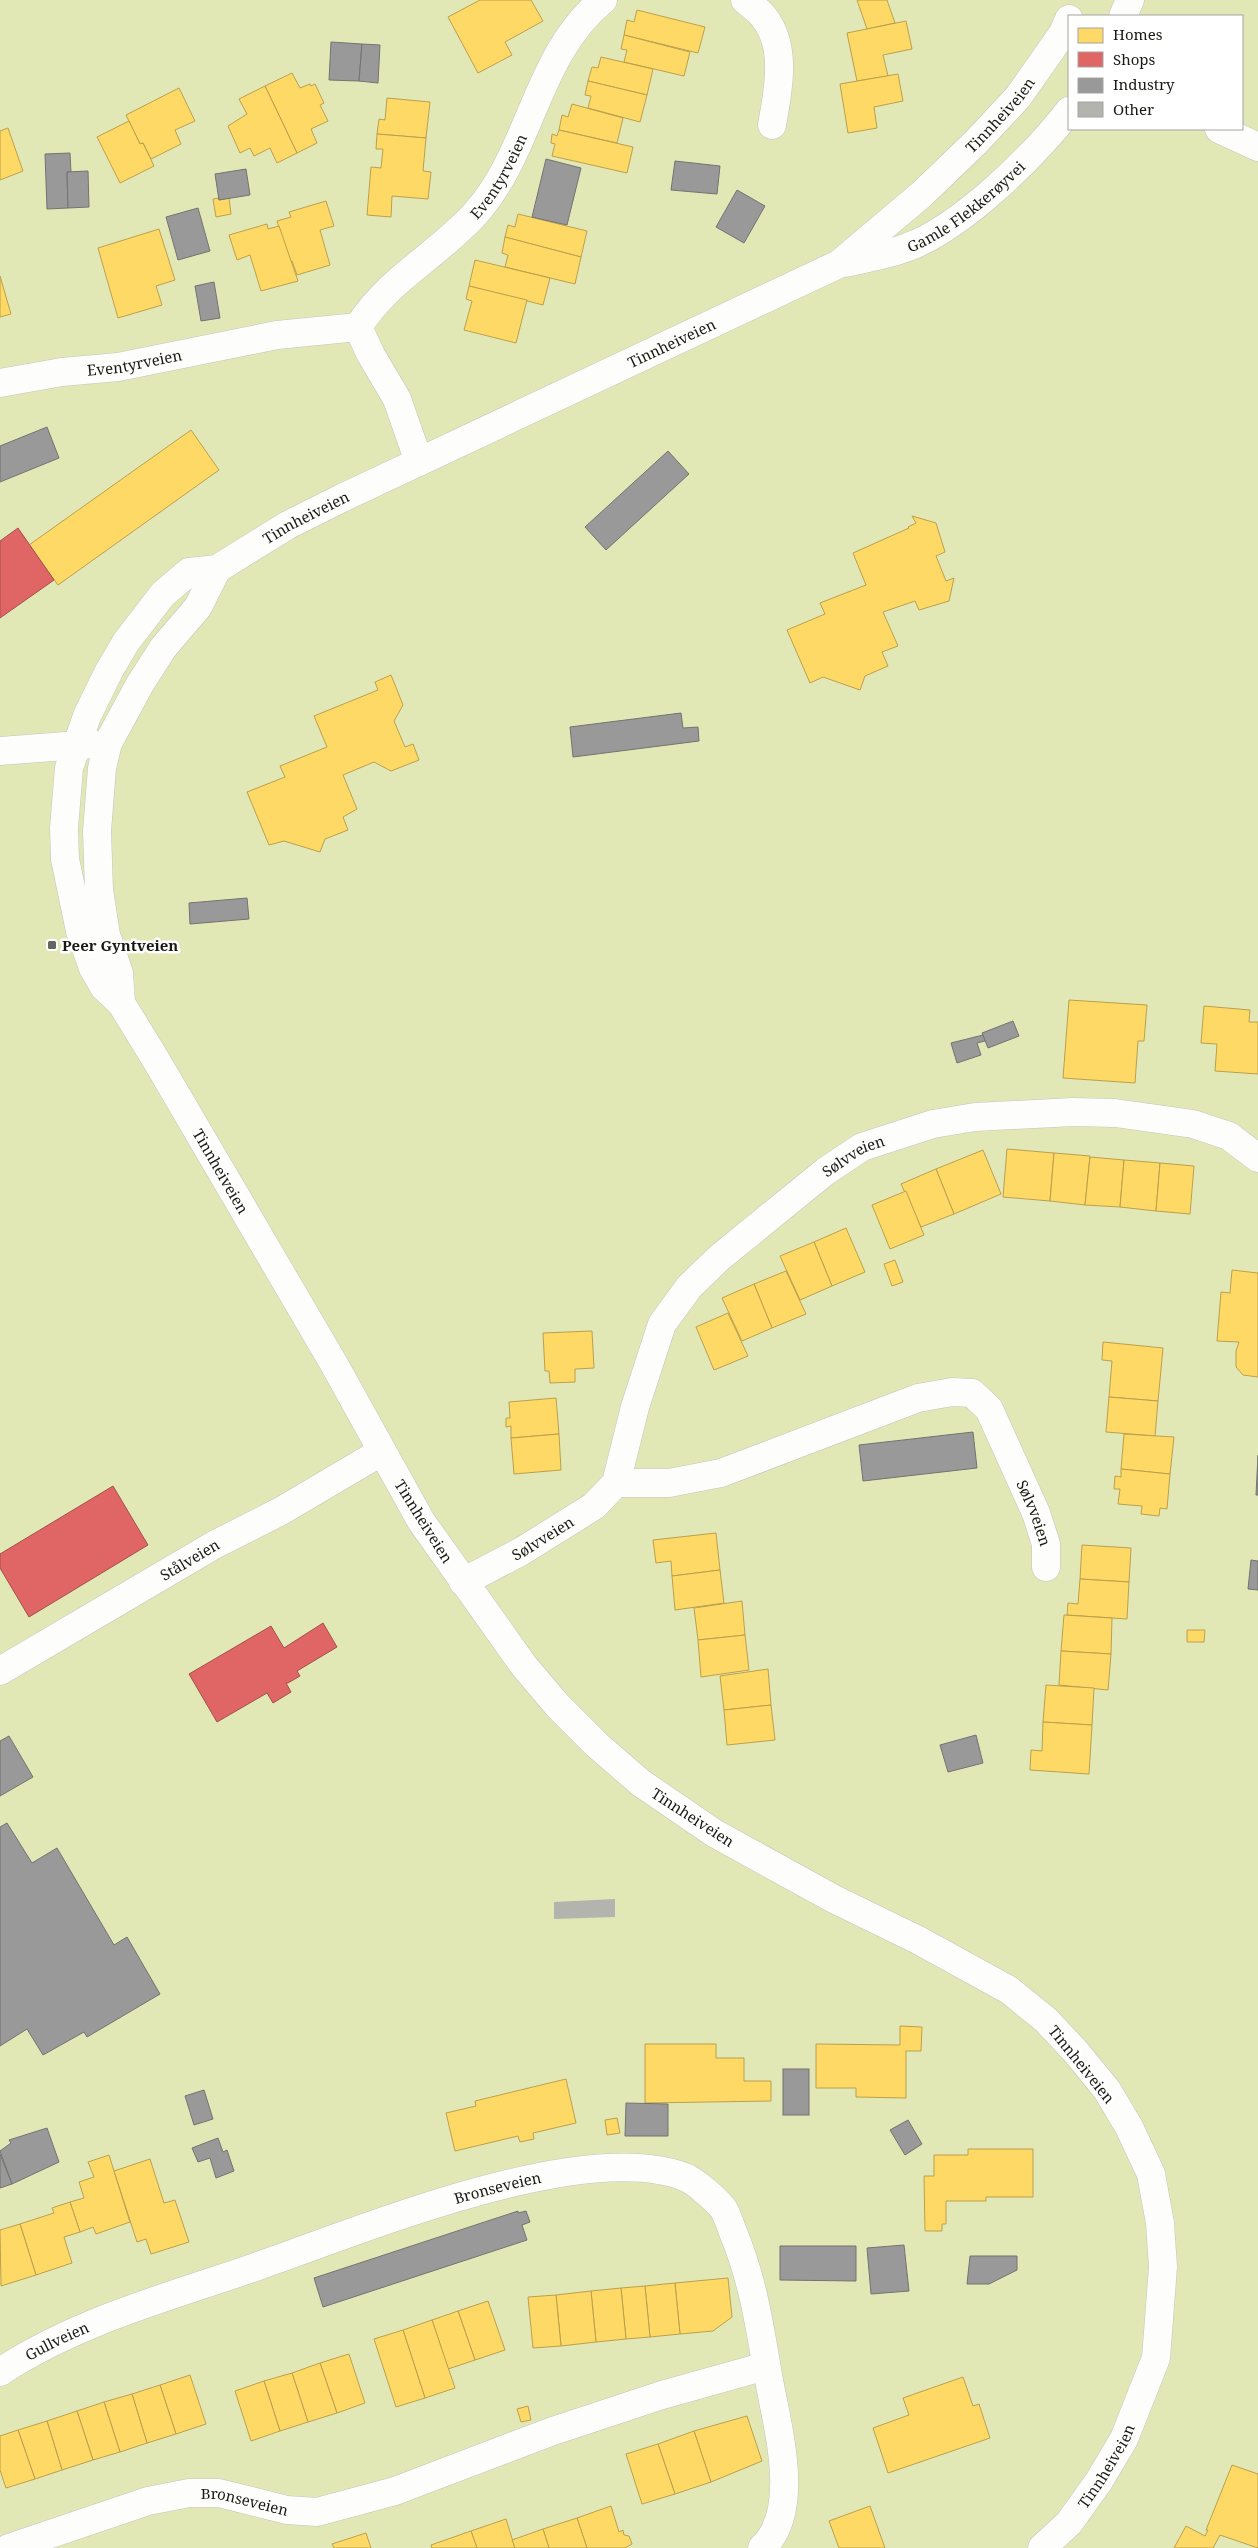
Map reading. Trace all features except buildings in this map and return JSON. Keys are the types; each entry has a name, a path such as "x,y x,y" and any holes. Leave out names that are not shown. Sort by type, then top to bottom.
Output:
{"street":[{"name":"Eventyrveien","path":"0,383 62,372 118,367 277,335 358,327 370,307 403,274 475,214 502,174 552,63 575,29 603,0"},
{"path":"745,0 764,16 776,42 780,78 772,125"},
{"path":"1073,15 1078,0"},
{"path":"1123,15 1130,0"},
{"name":"Tinnheiveien","path":"1042,2548 1069,2522 1099,2481 1124,2438 1156,2358 1163,2267 1160,2223 1151,2174 1107,2090 1076,2052 1046,2020 1009,1990 918,1940 834,1899 714,1833 641,1783 597,1745 558,1706 524,1666 462,1582 421,1521 381,1452 334,1364 156,1060 122,1003 104,987 93,968 72,902 65,859 64,828 69,768 87,716 109,671 126,642 163,594 189,572 217,569 288,525 839,264 922,194 977,141 1018,97 1068,29"},
{"name":"Gamle Flekkerøyvei","path":"839,264 908,247 950,224 1012,173 1048,139 1068,112"},
{"path":"1224,130 1258,147"},
{"path":"358,327 371,355 397,399 419,462"},
{"name":"Tinnheiveien","path":"122,1003 119,973 106,935 99,890 98,831 102,768 108,743 140,684 163,648 198,607 217,569"},
{"path":"0,751 108,743"},
{"name":"Sølvveien","path":"462,1582 522,1551 594,1506 616,1484 635,1407 662,1324 688,1287 719,1258 826,1171 862,1147 933,1124 975,1117 1073,1112 1115,1113 1193,1124 1229,1136 1258,1158"},
{"name":"Sølvveien","path":"616,1484 669,1483 721,1473 918,1398 952,1392 972,1393 990,1409 1006,1444 1046,1544 1046,1566"},
{"name":"Stålveien","path":"0,1671 214,1545 281,1511 381,1452"},
{"name":"Bronseveien","path":"116,2316 356,2230 486,2190 545,2176 601,2168 648,2168 688,2179 723,2208 742,2256 759,2317 784,2476 783,2513 771,2539 762,2548"},
{"name":"Gullveien","path":"0,2372 28,2353 116,2316"},
{"name":"Bronseveien","path":"9,2548 148,2501 189,2493 219,2493 287,2510 317,2512 395,2491 553,2431 662,2395 766,2366"}],"green space":[{"path":"0,0 1258,0 1258,2548 0,2548"}],"place":[{"name":"Peer Gyntveien","path":"52,945"}]}
